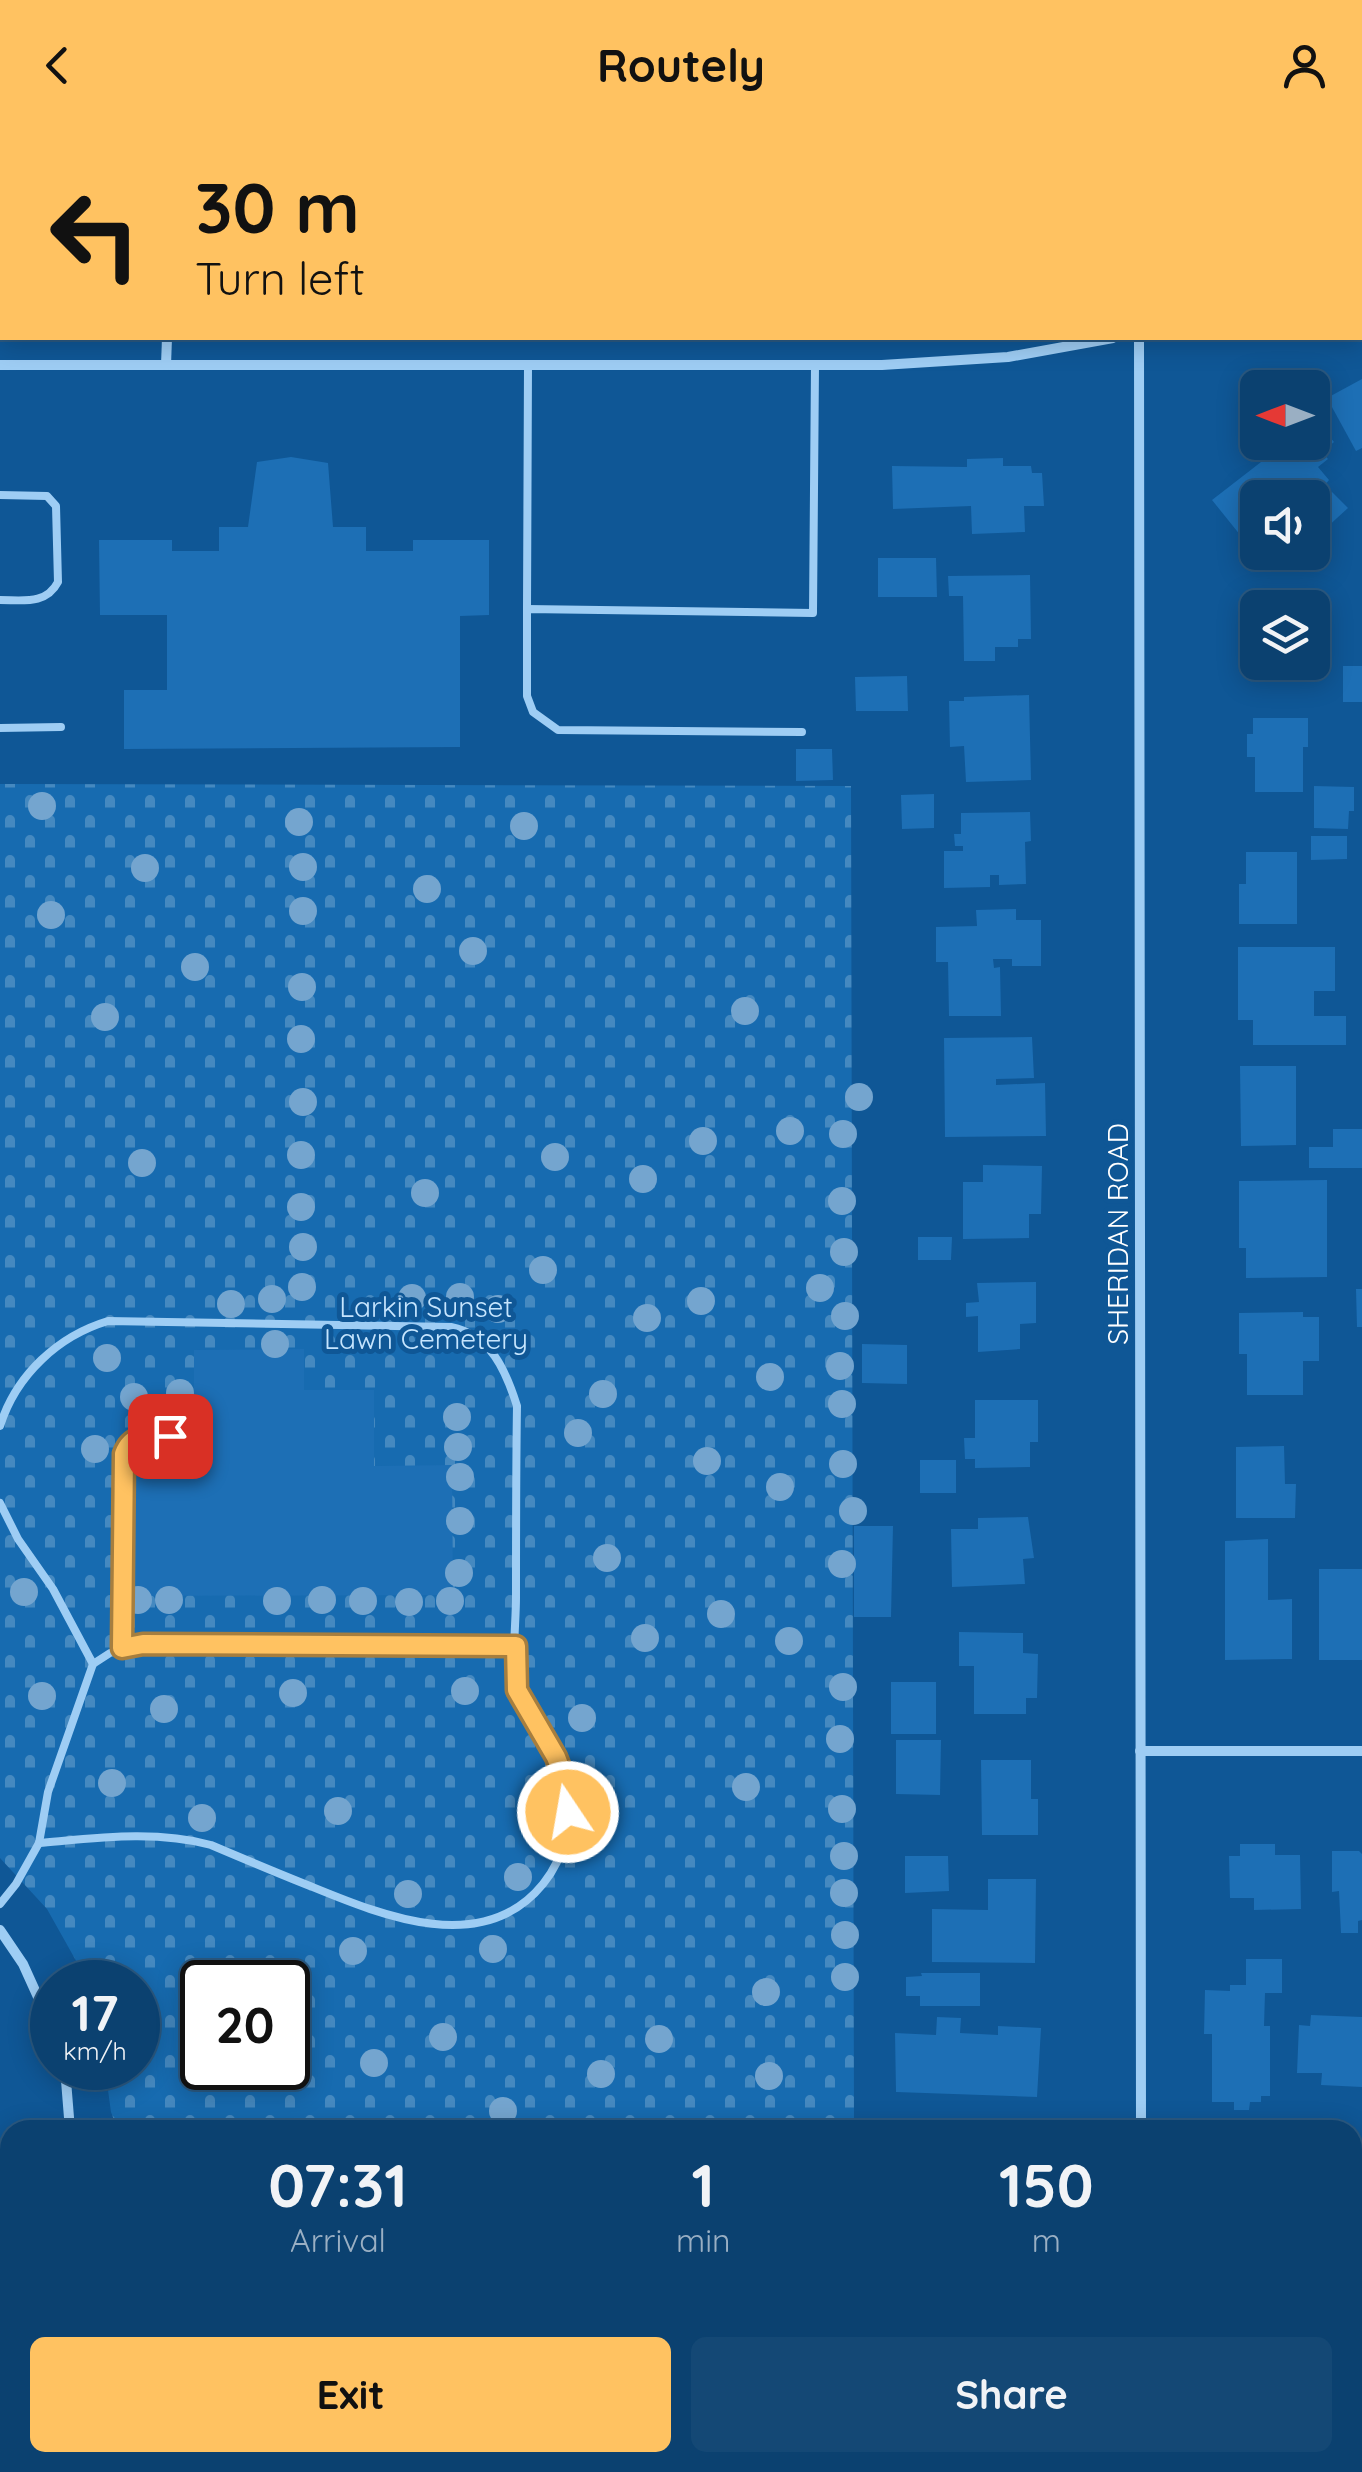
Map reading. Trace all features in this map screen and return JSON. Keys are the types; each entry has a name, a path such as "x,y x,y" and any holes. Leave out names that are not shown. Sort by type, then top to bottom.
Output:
{"street":[{"path":"166,340 166,365"},
{"path":"0,365 814,365 968,361 1100,340"},
{"name":"SHERIDAN ROAD","path":"1139,340 1140,2120"},
{"path":"1140,1750 1362,1751"},
{"path":"0,1930 30,1981"},
{"path":"67,2090 69,2120"}],"lane":[{"path":"528,365 527,696 533,712 558,730 802,732"},
{"path":"527,609 813,614 814,365"},
{"path":"0,495 47,496 56,506 58,582 44,600 0,600"},
{"path":"0,728 60,727"},
{"path":"0,1426 15,1393 46,1354 76,1333 108,1322 305,1323 465,1330 477,1336 500,1364 517,1406 517,1690 556,1757 566,1783 565,1844 552,1872 534,1894 512,1910 471,1923 422,1924 368,1910 188,1839 119,1837 39,1842"},
{"path":"122,1648 124,1454 136,1438 170,1436"},
{"path":"0,1504 18,1540 53,1589 93,1664"},
{"path":"0,1904 39,1842 52,1778 93,1664 122,1648 143,1644 516,1646"}],"green space":[{"name":"Larkin Sunset Lawn Cemetery","path":"0,784 851,786 854,2120 114,2120 108,2090 160,2090 160,1960 76,1960 47,1909 0,1858"}],"building":[{"path":"1362,379 1362,448 1356,451 1330,403 1330,396"},
{"path":"291,457 328,463 333,527 366,527 366,551 413,551 413,540 489,540 489,615 460,616 460,747 124,749 124,690 167,690 167,615 100,615 99,540 172,540 172,551 219,551 219,527 248,527 257,462"},
{"path":"1003,458 1003,466 1031,466 1032,473 1042,473 1044,506 1024,506 1025,532 972,534 971,506 893,509 892,466 967,467 967,459"},
{"path":"1264,460 1327,460 1318,467 1329,480 1240,480 1240,535 1212,500"},
{"path":"1330,494 1348,508 1330,524"},
{"path":"878,558 936,558 937,597 878,597"},
{"path":"1030,575 1031,639 1018,639 1018,647 995,647 995,661 964,661 963,596 949,596 948,576"},
{"path":"1343,666 1362,666 1362,702 1343,702"},
{"path":"907,676 908,711 856,711 855,677"},
{"path":"1029,695 1031,780 966,782 964,746 950,747 949,701"},
{"path":"1253,718 1308,718 1308,747 1303,747 1303,792 1255,792 1255,757 1247,757 1247,734 1253,734"},
{"path":"796,749 832,749 833,780 796,781"},
{"path":"1314,786 1354,787 1354,811 1349,811 1348,829 1314,828"},
{"path":"934,794 934,828 902,829 901,795"},
{"path":"1030,812 1031,841 1025,842 1026,884 999,885 999,875 990,875 990,887 944,888 944,851 963,851 963,846 955,846 954,834 961,834 961,813"},
{"path":"1311,836 1347,836 1347,859 1311,860"},
{"path":"1246,852 1297,852 1297,924 1239,924 1239,884 1246,884"},
{"path":"1016,909 1016,920 1041,920 1041,966 1012,966 1012,959 993,959 994,968 1000,967 1001,1016 949,1016 948,962 936,962 936,927 977,926 976,910"},
{"path":"1238,947 1335,947 1335,991 1314,991 1314,1016 1346,1016 1346,1045 1253,1045 1253,1020 1238,1020"},
{"path":"1032,1037 1034,1078 996,1079 996,1085 1045,1083 1046,1136 945,1137 944,1038"},
{"path":"1240,1066 1296,1066 1296,1145 1241,1146"},
{"path":"1333,1129 1362,1129 1362,1168 1309,1168 1309,1147 1333,1147"},
{"path":"983,1165 1042,1166 1041,1214 1029,1214 1029,1238 963,1239 963,1182 983,1182"},
{"path":"1327,1180 1327,1277 1246,1278 1246,1248 1239,1248 1239,1181"},
{"path":"918,1237 952,1237 951,1260 918,1260"},
{"path":"1036,1282 1036,1323 1020,1324 1020,1349 978,1352 978,1316 966,1317 966,1303 979,1302 977,1283"},
{"path":"1356,1289 1362,1289 1362,1327 1357,1327"},
{"path":"1303,1312 1303,1317 1319,1317 1319,1361 1303,1361 1303,1395 1247,1395 1247,1354 1239,1354 1239,1313"},
{"path":"862,1344 907,1345 907,1384 862,1383"},
{"path":"304,1349 304,1390 374,1390 374,1466 452,1465 453,1595 135,1596 134,1465 171,1465 170,1407 194,1407 194,1350"},
{"path":"975,1400 1038,1400 1038,1442 1030,1442 1030,1467 975,1468 975,1459 965,1459 964,1438 975,1438"},
{"path":"1284,1446 1285,1484 1296,1484 1295,1518 1236,1518 1236,1447"},
{"path":"920,1460 956,1460 956,1493 920,1493"},
{"path":"1028,1517 1034,1558 1023,1559 1025,1584 952,1587 951,1529 978,1529 978,1518"},
{"path":"854,1526 893,1526 891,1617 854,1617"},
{"path":"1268,1539 1268,1600 1292,1599 1292,1659 1225,1660 1225,1541"},
{"path":"1319,1569 1362,1569 1362,1660 1319,1660"},
{"path":"959,1632 1023,1633 1023,1653 1038,1654 1037,1698 1026,1698 1026,1714 974,1714 974,1666 959,1666"},
{"path":"891,1682 936,1682 936,1734 891,1734"},
{"path":"896,1740 941,1740 940,1795 896,1794"},
{"path":"981,1760 1031,1760 1031,1799 1038,1799 1038,1835 982,1835"},
{"path":"1240,1844 1275,1844 1275,1855 1300,1855 1301,1909 1254,1910 1254,1898 1230,1898 1229,1856 1240,1856"},
{"path":"1332,1851 1362,1854 1362,1920 1358,1921 1358,1933 1341,1933 1339,1891 1332,1892"},
{"path":"905,1856 948,1856 949,1891 905,1893"},
{"path":"988,1879 1036,1879 1035,1963 932,1962 932,1909 988,1910"},
{"path":"1246,1959 1282,1959 1282,1993 1265,1993 1264,2026 1270,2026 1270,2096 1261,2096 1261,2102 1250,2102 1249,2110 1234,2110 1234,2102 1212,2102 1212,2034 1204,2034 1205,1990 1230,1991 1230,1985 1246,1985"},
{"path":"921,1973 980,1973 980,2006 920,2006 920,1996 906,1996 906,1977 922,1976"},
{"path":"1311,2015 1362,2017 1362,2087 1321,2085 1322,2073 1297,2073 1299,2025 1310,2026"},
{"path":"937,2017 961,2018 960,2033 998,2035 998,2026 1041,2028 1037,2097 896,2092 895,2033 936,2035"}],"route":[{"path":"170,1436 136,1438 124,1454 122,1648 143,1644 516,1646 517,1690 556,1757 566,1783 568,1812"}]}
